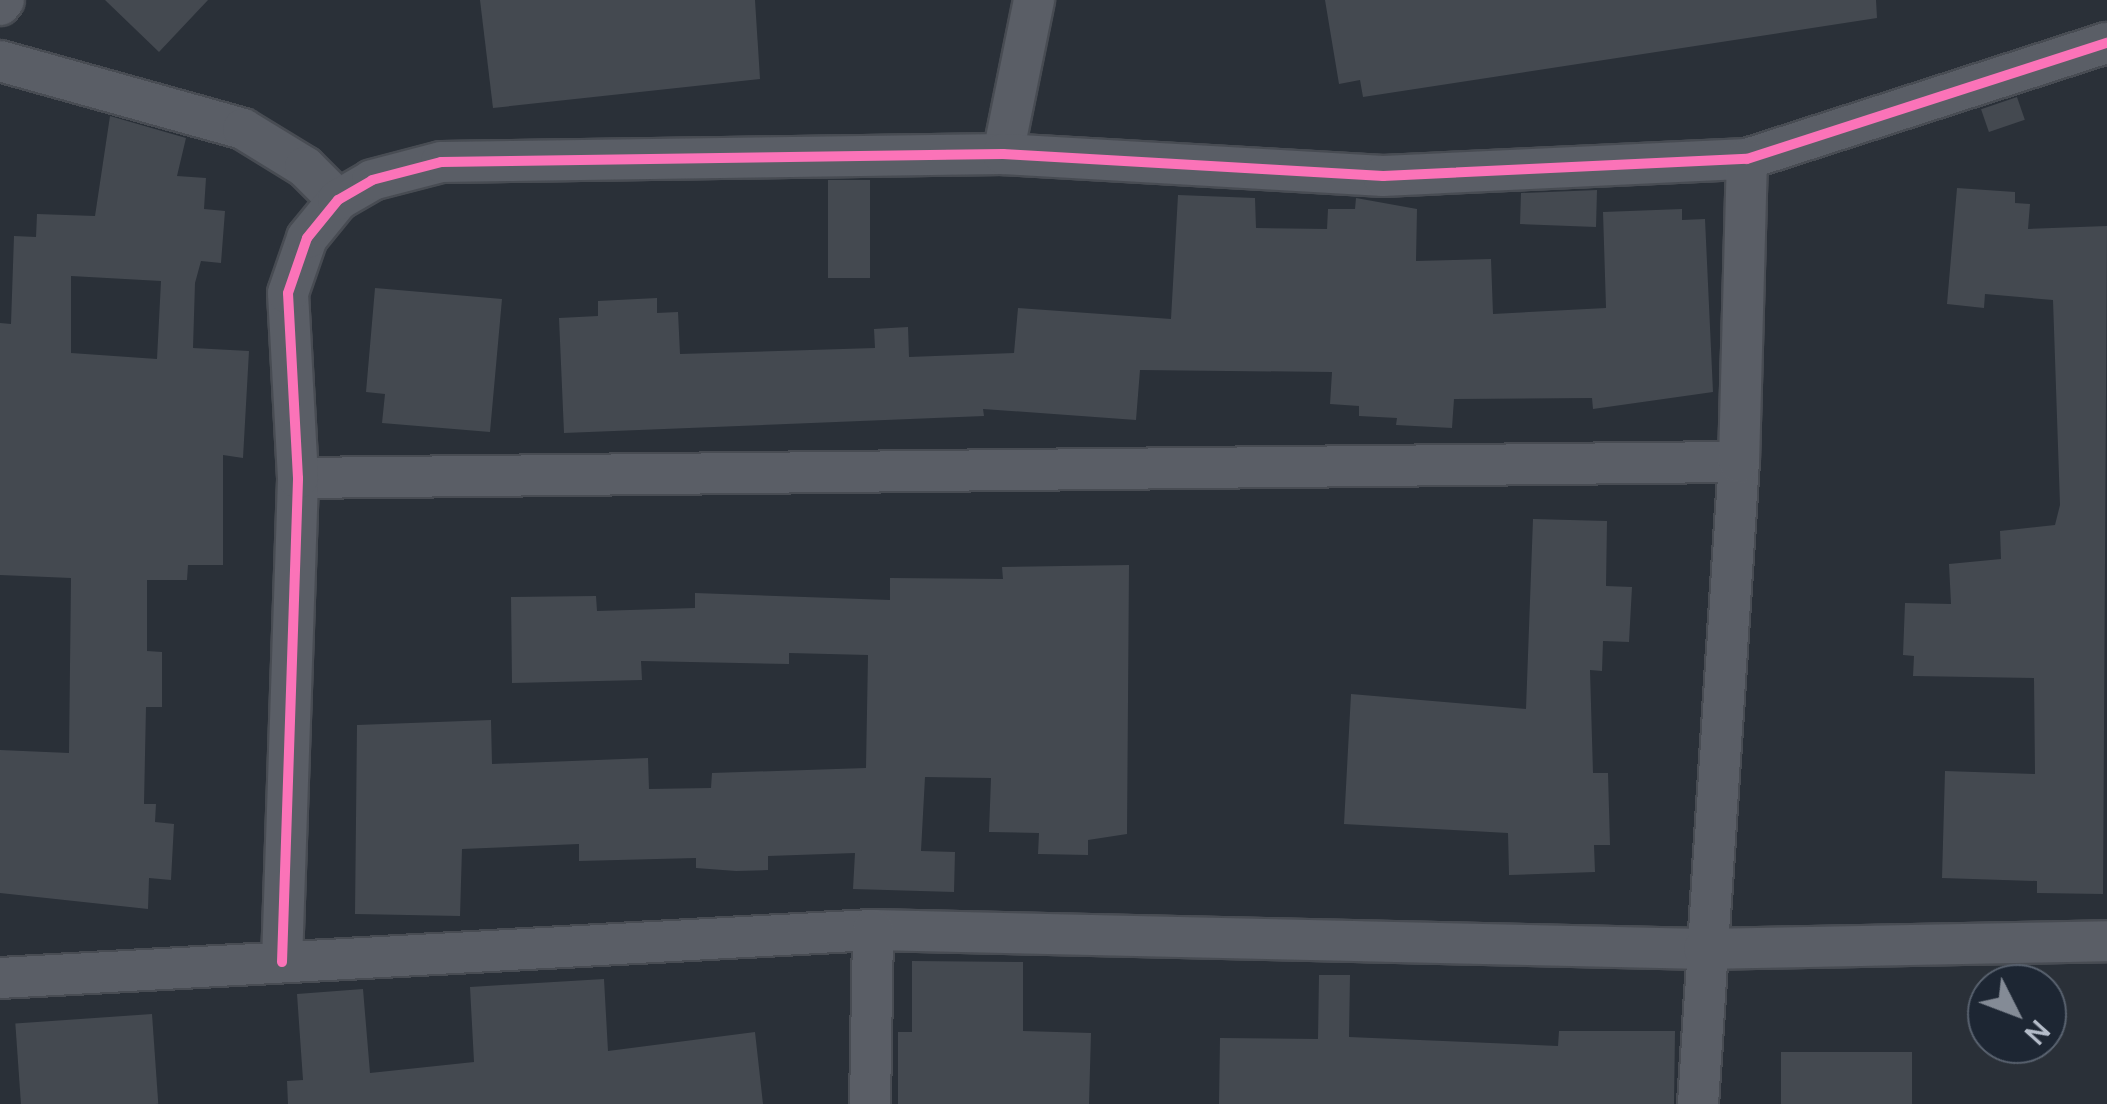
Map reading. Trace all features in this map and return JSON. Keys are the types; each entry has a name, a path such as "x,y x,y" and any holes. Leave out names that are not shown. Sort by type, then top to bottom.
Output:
{"street":[{"path":"1003,154 1034,0"},
{"path":"282,962 298,478 288,293 306,238 338,200 372,180 441,162 1003,154 1383,176 1746,159 2107,43"},
{"path":"0,61 243,128 305,167 338,200"},
{"path":"1698,1104 1704,949 1739,462 1746,159"},
{"path":"298,478 1739,462"},
{"path":"870,1104 873,930"},
{"path":"0,978 873,930 1704,949 2107,941"}],"building":[{"path":"105,0 208,0 159,52"},
{"path":"480,0 755,0 760,79 493,108"},
{"path":"1325,0 1876,0 1877,18 1363,97 1360,80 1339,84"},
{"path":"2017,97 2025,120 1989,132 1981,109"},
{"path":"110,116 186,138 177,176 206,178 204,209 225,211 221,263 201,261 195,283 193,348 249,351 243,458 223,455 223,565 188,565 187,580 147,580 147,651 162,652 162,707 146,707 144,804 156,804 155,822 174,824 171,880 149,878 148,909 0,893 0,750 69,753 71,578 0,575 0,323 11,324 14,236 36,237 37,214 95,216","holes":["71,276 161,281 157,359 71,353"]},
{"path":"828,180 870,180 870,278 828,278"},
{"path":"1957,188 2015,192 2015,203 2030,204 2028,229 2107,226 2103,894 2037,893 2037,881 1942,878 1945,771 2035,774 2034,678 1913,676 1914,656 1903,655 1905,603 1951,604 1949,564 2001,559 2000,531 2055,525 2060,505 2053,300 1985,294 1984,308 1947,304"},
{"path":"1597,190 1596,227 1520,224 1521,193"},
{"path":"1178,195 1255,198 1256,228 1327,229 1328,209 1355,209 1356,198 1417,209 1416,261 1491,259 1493,314 1606,308 1603,212 1682,209 1682,220 1705,219 1713,392 1593,409 1592,398 1454,399 1452,428 1396,425 1397,418 1359,416 1359,406 1330,404 1332,372 1140,370 1136,420 983,409 984,416 564,433 559,318 598,316 598,301 657,298 657,313 678,312 680,354 875,348 874,329 908,327 909,357 1014,353 1018,308 1171,319"},
{"path":"375,288 502,299 490,432 382,423 385,394 366,392"},
{"path":"1533,519 1607,521 1606,586 1632,587 1629,642 1603,641 1602,671 1590,670 1593,773 1608,773 1610,845 1594,845 1595,872 1509,875 1508,833 1344,824 1351,694 1526,709"},
{"path":"1129,565 1127,834 1088,840 1088,855 1038,854 1039,833 989,832 991,778 925,777 921,851 955,852 954,892 853,889 855,853 768,856 768,870 736,871 696,868 696,858 579,861 579,844 462,849 460,916 355,914 357,725 491,720 492,764 648,758 649,789 711,788 712,773 866,768 868,655 789,653 789,664 641,661 642,680 512,683 511,597 596,596 597,611 695,608 695,593 890,600 890,578 1003,579 1002,567"},
{"path":"912,961 1023,962 1023,1031 1091,1033 1089,1104 898,1104 898,1032 912,1032"},
{"path":"1319,975 1350,975 1349,1037 1558,1046 1559,1031 1675,1031 1674,1104 1219,1104 1220,1038 1318,1039"},
{"path":"604,979 608,1051 755,1032 763,1104 288,1104 287,1081 303,1080 297,994 363,989 370,1073 474,1062 470,987"},
{"path":"152,1014 158,1104 21,1104 15,1024"},
{"path":"1781,1052 1912,1052 1912,1104 1781,1104"}],"cycle path":[{"path":"282,962 298,478 288,293 307,238 338,200 372,180 441,162 1003,154 1383,176 1747,159 2107,43"}]}
